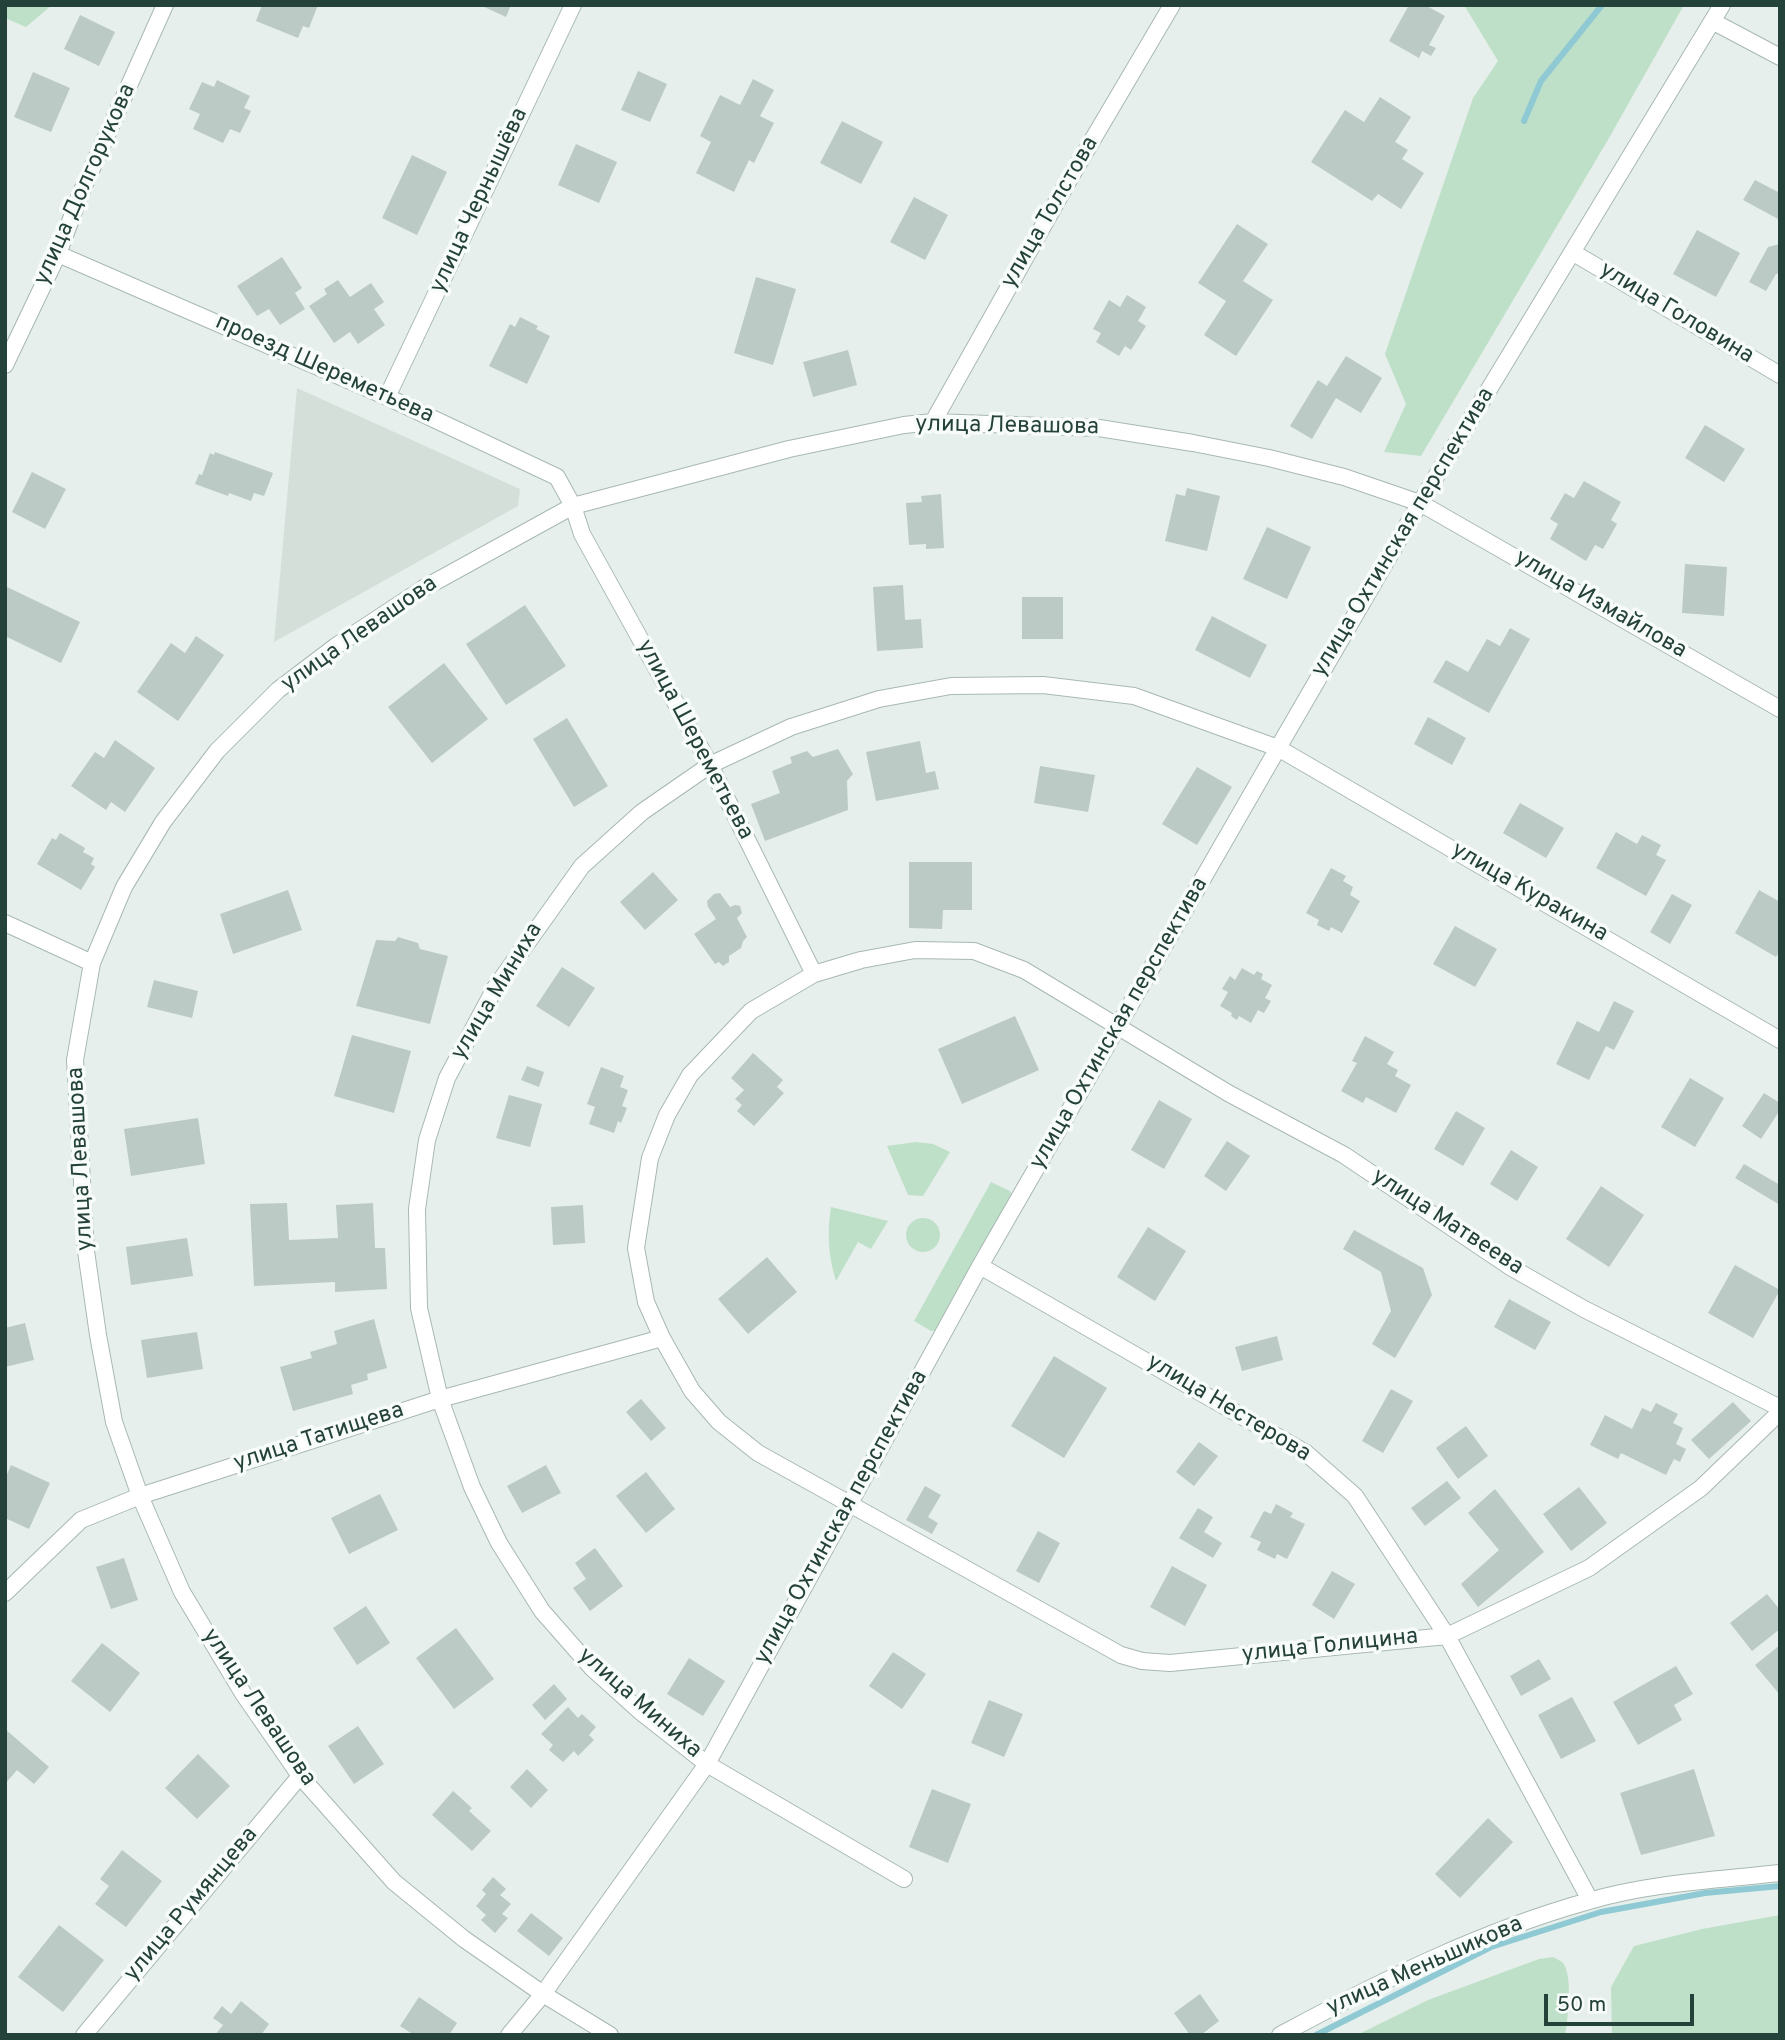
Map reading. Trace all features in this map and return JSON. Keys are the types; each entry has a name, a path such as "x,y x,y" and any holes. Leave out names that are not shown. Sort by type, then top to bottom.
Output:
{"street":[{"name":"улица Долгорукова","path":"5,365 58,254 80,195 165,5"},
{"name":"улица Чернышёва","path":"387,397 573,5"},
{"name":"улица Толстова","path":"933,422 1070,178 1172,5"},
{"name":"улица Охтинская перспектива","path":"509,2035 543,1994 707,1764 980,1266 1278,748 1420,503 1721,5"},
{"path":"1712,21 1780,57"},
{"name":"улица Головина","path":"1572,253 1780,375"},
{"name":"проезд Шереметьева","path":"58,254 387,397 557,477 573,506"},
{"name":"улица Левашова","path":"610,2035 543,1994 464,1938 394,1882 300,1776 244,1695 182,1592 140,1496 114,1422 98,1335 86,1251 75,1060 92,963 124,887 163,822 217,751 278,690 336,646 424,588 573,506 789,449 904,425 933,422 1099,428 1193,443 1344,477 1420,503"},
{"name":"улица Измайлова","path":"1420,503 1780,709"},
{"name":"улица Шереметьева","path":"573,506 582,534 710,765 814,974"},
{"name":"улица Миниха","path":"904,1879 707,1764 642,1713 592,1668 542,1611 499,1543 477,1498 440,1399 419,1308 417,1209 427,1140 447,1078 495,988 582,866 642,812 710,765 791,727 879,699 951,686 1043,685 1134,696 1278,748"},
{"name":"улица Куракина","path":"1278,748 1780,1040"},
{"path":"5,923 92,963"},
{"name":"улица Матвеева","path":"814,974 861,960 915,950 974,951 1024,970 1228,1093 1344,1155 1512,1268 1780,1410"},
{"name":"улица Голицина","path":"814,974 751,1011 690,1076 667,1115 650,1158 636,1248 646,1302 662,1338 692,1391 719,1422 758,1453 1121,1655 1142,1661 1170,1663 1447,1636 1589,1568 1701,1488 1780,1410"},
{"name":"улица Нестерова","path":"980,1266 1306,1453 1355,1496 1447,1636 1590,1900"},
{"name":"улица Татищева","path":"5,1593 81,1520 140,1496 440,1399 662,1338"},
{"name":"улица Румянцева","path":"84,2035 300,1776"},
{"name":"улица Меньшикова","path":"1280,2035 1410,1968 1489,1934 1590,1900 1644,1889 1780,1873"}],"shaded area":[{"path":"297,388 520,489 518,506 274,642"}],"green space":[{"path":"5,5 52,5 26,27 5,18"},
{"path":"1464,5 1684,5 1609,138 1421,456 1384,452 1406,404 1385,354 1473,98 1498,61"},
{"path":"916,1142 933,1144 950,1152 923,1196 908,1195 887,1146"},
{"path":"991,1182 1010,1191 1014,1200 939,1331 931,1331 914,1321"},
{"path":"831,1207 888,1221 871,1249 858,1242 836,1281 829,1244"},
{"path":"923,1218 935,1223 940,1235 935,1247 923,1252 911,1247 906,1235 911,1223"},
{"path":"1780,1915 1780,2035 1612,2035 1611,1987 1634,1946 1702,1929"},
{"path":"1553,1957 1563,1963 1568,1977 1565,2035 1357,2035 1428,2000 1539,1959"}],"building":[{"path":"262,5 318,5 309,28 303,26 298,38 256,21"},
{"path":"480,5 511,5 506,17"},
{"path":"1409,5 1425,5 1445,16 1429,45 1436,48 1431,56 1422,51 1419,58 1389,41"},
{"path":"80,15 115,32 99,66 64,49"},
{"path":"638,71 667,84 650,122 621,110"},
{"path":"33,72 70,88 51,132 14,117"},
{"path":"753,79 774,90 760,116 774,123 754,163 749,160 734,192 696,173 711,142 700,136 720,95 740,105"},
{"path":"217,80 250,96 244,108 251,111 240,133 230,129 223,143 193,129 200,114 189,109 202,82 214,87"},
{"path":"1380,97 1411,117 1395,142 1408,150 1402,159 1424,173 1401,209 1378,194 1372,201 1311,162 1345,110 1364,122"},
{"path":"842,121 883,142 861,184 820,163"},
{"path":"576,144 617,162 599,203 558,185"},
{"path":"412,155 447,172 417,235 382,218"},
{"path":"1755,180 1780,193 1780,220 1743,200"},
{"path":"914,197 948,215 925,260 890,242"},
{"path":"1237,224 1268,244 1243,281 1273,300 1236,356 1204,335 1226,301 1198,283"},
{"path":"1697,230 1740,253 1716,297 1673,274"},
{"path":"1780,244 1780,273 1776,274 1766,291 1749,282 1768,247"},
{"path":"282,257 302,288 295,293 305,309 280,325 269,309 257,316 237,286"},
{"path":"756,277 796,289 773,365 734,353"},
{"path":"338,280 350,297 371,283 384,302 374,309 385,325 358,344 350,332 334,343 309,306 327,294 324,289"},
{"path":"1127,295 1146,307 1138,321 1146,326 1131,350 1125,346 1119,356 1096,342 1101,333 1093,329 1109,300 1120,307"},
{"path":"520,317 550,336 527,384 489,366 510,324 515,327"},
{"path":"848,350 857,385 813,397 803,362"},
{"path":"1346,356 1382,378 1361,413 1336,398 1312,439 1290,426 1318,380 1327,386"},
{"path":"1705,425 1745,449 1724,482 1685,458"},
{"path":"215,452 273,473 264,496 254,493 251,501 195,484 199,474 202,475 210,453 214,455"},
{"path":"32,472 66,489 45,529 12,512"},
{"path":"1584,481 1621,502 1611,520 1617,524 1603,549 1595,545 1586,561 1550,539 1558,524 1550,519 1565,493 1574,498"},
{"path":"1187,488 1220,496 1207,551 1165,541 1176,494 1185,496"},
{"path":"941,494 944,548 926,549 926,544 909,545 906,503 922,502 921,496"},
{"path":"1267,527 1311,547 1287,599 1243,579"},
{"path":"1685,564 1727,567 1724,616 1682,613"},
{"path":"903,585 905,620 921,619 923,648 877,651 873,587"},
{"path":"7,587 80,622 61,663 5,636"},
{"path":"1022,597 1063,597 1063,639 1022,639"},
{"path":"525,605 566,666 506,705 466,644"},
{"path":"1212,616 1267,645 1250,678 1195,650"},
{"path":"1510,628 1530,639 1489,713 1433,682 1446,660 1468,672 1487,639 1500,646"},
{"path":"196,636 224,655 178,721 137,692 171,643 185,653"},
{"path":"444,663 488,719 432,763 388,707"},
{"path":"1428,717 1466,738 1452,765 1414,744"},
{"path":"567,718 608,786 574,807 533,739"},
{"path":"115,740 155,768 125,812 111,802 106,810 71,786 95,752 104,758"},
{"path":"920,741 926,773 935,771 939,789 876,801 866,752"},
{"path":"838,749 853,774 847,781 848,810 765,841 751,804 780,793 772,771 792,763 790,757 807,751 813,757"},
{"path":"1040,766 1095,775 1088,812 1034,803"},
{"path":"1197,767 1232,787 1197,845 1162,824"},
{"path":"1520,803 1564,828 1546,858 1503,833"},
{"path":"1616,832 1637,844 1642,835 1661,845 1656,855 1666,860 1646,896 1596,868"},
{"path":"60,833 85,848 83,852 94,858 91,864 95,867 81,890 37,864 52,838 56,840"},
{"path":"909,862 972,862 972,910 943,910 942,929 909,928"},
{"path":"1331,868 1346,876 1343,881 1353,887 1350,895 1360,901 1342,933 1331,927 1329,931 1317,925 1319,920 1306,913"},
{"path":"653,872 678,900 645,930 620,902"},
{"path":"288,890 302,930 233,954 220,914"},
{"path":"1759,890 1780,902 1780,951 1776,957 1735,933"},
{"path":"720,893 730,907 740,906 742,913 737,918 747,937 741,948 729,956 729,962 723,966 719,962 715,964 694,934 716,919 707,901 714,894"},
{"path":"1672,894 1692,905 1670,944 1650,932"},
{"path":"1455,926 1497,949 1475,987 1433,964"},
{"path":"398,937 418,943 420,949 448,956 430,1024 356,1006 376,940 395,941"},
{"path":"562,967 595,988 569,1027 536,1006"},
{"path":"1242,968 1254,975 1257,971 1263,974 1261,979 1272,985 1265,998 1271,1001 1264,1013 1258,1010 1251,1023 1239,1016 1237,1020 1231,1016 1232,1013 1220,1006 1228,992 1222,989 1230,976 1235,980"},
{"path":"154,980 198,991 192,1018 147,1007"},
{"path":"1614,1001 1634,1011 1614,1050 1606,1046 1589,1080 1556,1064 1577,1021 1599,1032"},
{"path":"1015,1016 1039,1070 962,1104 938,1049"},
{"path":"352,1035 411,1051 394,1113 334,1096"},
{"path":"1365,1036 1394,1052 1387,1064 1398,1070 1395,1076 1411,1085 1396,1113 1366,1097 1363,1103 1341,1091 1357,1063 1352,1061"},
{"path":"753,1053 783,1080 777,1087 784,1093 754,1126 737,1111 742,1105 735,1099 744,1090 731,1078"},
{"path":"527,1066 544,1072 539,1087 521,1080"},
{"path":"601,1067 624,1076 620,1087 628,1090 622,1106 627,1108 614,1133 589,1124 595,1107 587,1104"},
{"path":"1690,1078 1724,1098 1695,1147 1661,1127"},
{"path":"1764,1093 1780,1103 1780,1110 1761,1139 1742,1126"},
{"path":"509,1095 542,1104 530,1147 496,1138"},
{"path":"1159,1100 1192,1119 1164,1169 1131,1150"},
{"path":"1456,1111 1485,1128 1463,1166 1434,1149"},
{"path":"198,1118 205,1164 131,1176 124,1129"},
{"path":"1227,1141 1250,1156 1226,1191 1204,1176"},
{"path":"1511,1150 1538,1167 1517,1201 1490,1184"},
{"path":"1744,1164 1780,1185 1780,1205 1735,1178"},
{"path":"1601,1186 1644,1215 1609,1267 1566,1239"},
{"path":"287,1203 289,1240 338,1238 336,1205 373,1203 375,1248 385,1248 387,1289 335,1292 335,1282 254,1286 250,1204"},
{"path":"583,1205 585,1243 553,1245 551,1207"},
{"path":"1148,1227 1186,1251 1155,1301 1117,1277"},
{"path":"1354,1230 1423,1268 1432,1295 1395,1358 1372,1344 1391,1311 1381,1272 1343,1249"},
{"path":"187,1238 193,1276 131,1285 126,1247"},
{"path":"767,1257 797,1292 748,1334 718,1299"},
{"path":"1735,1265 1780,1290 1753,1338 1708,1313"},
{"path":"1509,1299 1551,1322 1535,1350 1494,1327"},
{"path":"374,1319 387,1368 367,1374 368,1380 351,1385 353,1394 293,1411 280,1367 312,1358 310,1352 337,1344 334,1331"},
{"path":"25,1323 34,1360 5,1367 5,1328"},
{"path":"197,1332 203,1369 147,1378 141,1340"},
{"path":"1277,1336 1283,1360 1242,1371 1235,1347"},
{"path":"1054,1356 1107,1388 1064,1458 1011,1426"},
{"path":"1391,1389 1413,1401 1383,1453 1362,1441"},
{"path":"641,1399 666,1428 651,1441 626,1412"},
{"path":"1733,1402 1751,1421 1709,1459 1691,1440"},
{"path":"1656,1403 1678,1414 1673,1423 1683,1428 1676,1444 1686,1449 1680,1462 1674,1459 1666,1475 1621,1453 1618,1459 1590,1445 1605,1415 1632,1429 1642,1408 1651,1412"},
{"path":"1466,1426 1488,1456 1458,1479 1436,1448"},
{"path":"1199,1442 1218,1456 1194,1486 1176,1472"},
{"path":"11,1465 50,1483 29,1529 5,1518 5,1479"},
{"path":"546,1465 561,1493 522,1513 507,1486"},
{"path":"646,1472 675,1509 646,1533 616,1496"},
{"path":"1447,1481 1461,1498 1425,1526 1411,1508"},
{"path":"925,1486 941,1495 928,1517 938,1523 932,1534 906,1520"},
{"path":"1579,1487 1607,1523 1571,1551 1543,1514"},
{"path":"1495,1489 1544,1552 1478,1607 1461,1584 1499,1550 1468,1513"},
{"path":"380,1494 398,1530 349,1554 331,1518"},
{"path":"1276,1504 1293,1513 1290,1517 1305,1524 1287,1559 1277,1554 1275,1559 1257,1550 1261,1542 1250,1537 1264,1511 1271,1514"},
{"path":"1198,1508 1213,1517 1204,1532 1222,1543 1213,1558 1179,1538"},
{"path":"1038,1531 1060,1543 1039,1583 1016,1571"},
{"path":"595,1548 623,1586 590,1611 573,1588 586,1579 575,1563"},
{"path":"124,1558 138,1600 111,1609 96,1567"},
{"path":"1172,1566 1207,1585 1185,1626 1150,1607"},
{"path":"1332,1571 1355,1584 1334,1619 1312,1605"},
{"path":"1767,1594 1780,1610 1780,1629 1752,1651 1730,1623"},
{"path":"366,1606 390,1643 357,1665 333,1628"},
{"path":"456,1628 494,1679 454,1709 416,1658"},
{"path":"102,1643 140,1673 110,1712 71,1681"},
{"path":"1780,1645 1780,1695 1755,1665"},
{"path":"893,1652 926,1674 902,1709 869,1686"},
{"path":"689,1658 725,1681 703,1716 667,1694"},
{"path":"1539,1659 1551,1679 1521,1696 1510,1676"},
{"path":"1676,1666 1693,1694 1674,1705 1682,1720 1638,1745 1613,1702"},
{"path":"554,1684 567,1699 545,1720 532,1705"},
{"path":"1572,1697 1596,1741 1561,1759 1538,1715"},
{"path":"989,1700 1023,1714 1004,1757 971,1743"},
{"path":"568,1707 578,1718 582,1714 596,1727 589,1735 594,1740 578,1756 574,1751 563,1762 549,1750 553,1745 541,1734"},
{"path":"358,1726 384,1764 354,1784 328,1746"},
{"path":"5,1729 49,1767 34,1784 17,1770 5,1784"},
{"path":"198,1754 230,1786 197,1819 165,1788"},
{"path":"527,1769 548,1790 531,1808 510,1787"},
{"path":"1694,1769 1715,1836 1641,1855 1620,1793"},
{"path":"932,1789 971,1804 948,1863 909,1847"},
{"path":"453,1791 472,1808 469,1811 491,1831 472,1851 432,1815"},
{"path":"1488,1818 1513,1842 1460,1898 1435,1874"},
{"path":"122,1850 162,1881 126,1927 95,1904 109,1886 100,1879"},
{"path":"493,1877 506,1889 500,1895 511,1904 502,1914 508,1918 495,1933 481,1920 486,1915 476,1906 486,1894 482,1890"},
{"path":"531,1913 563,1938 549,1956 517,1931"},
{"path":"59,1925 104,1960 63,2012 18,1977"},
{"path":"1200,1994 1219,2021 1201,2035 1190,2035 1174,2013"},
{"path":"419,1997 457,2023 449,2035 414,2035 400,2026"},
{"path":"241,2001 269,2024 261,2035 215,2035 223,2025 213,2018 222,2006 231,2014"}],"waterway":[{"path":"1524,121 1541,81 1602,5"},
{"path":"1316,2035 1491,1947 1601,1912 1705,1893 1780,1886"}]}
